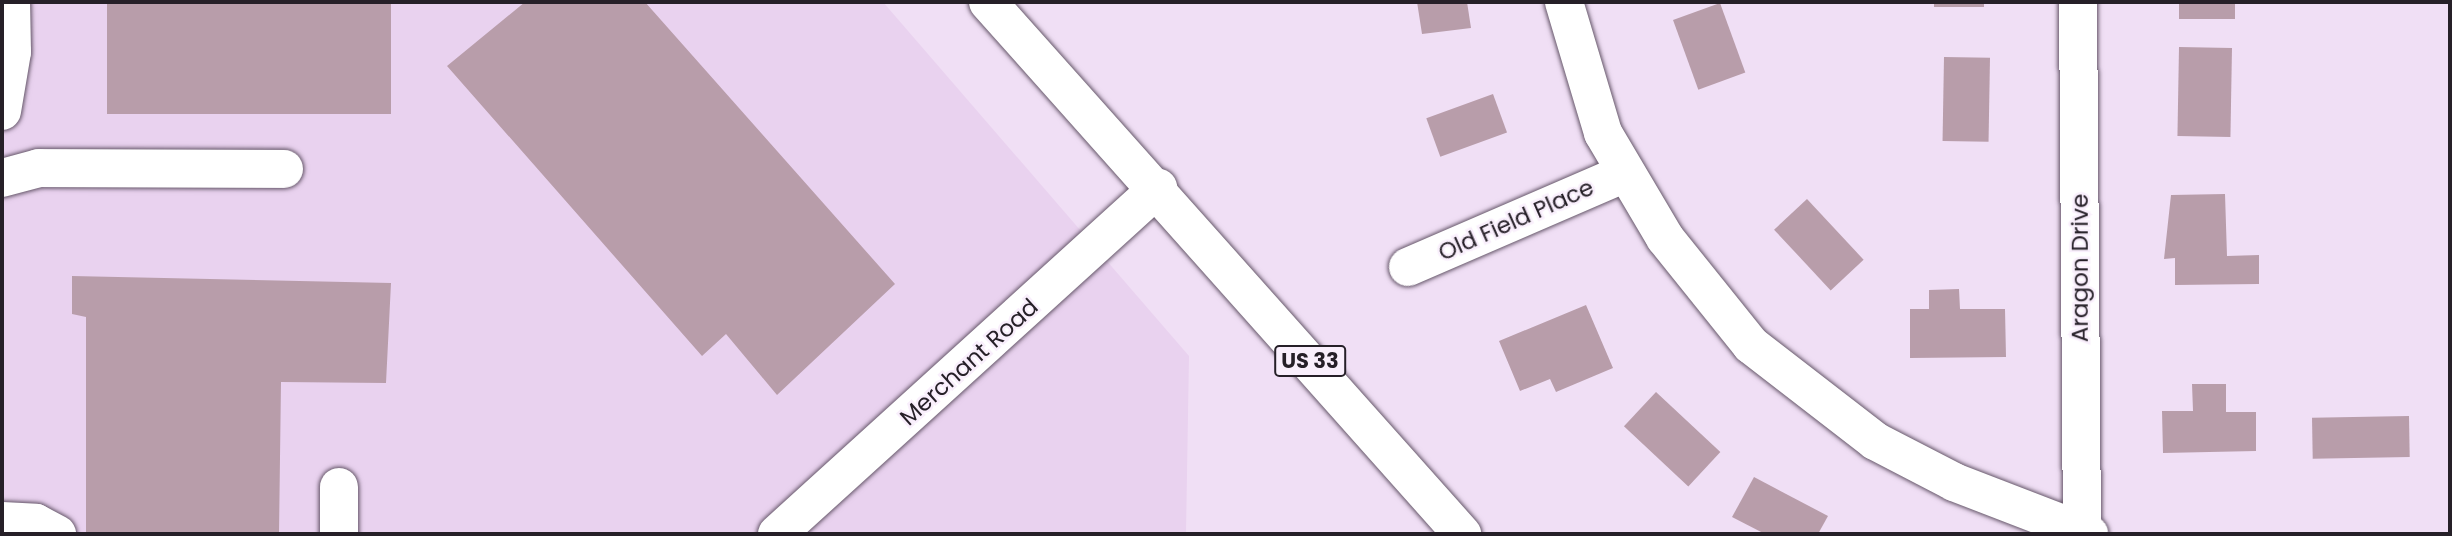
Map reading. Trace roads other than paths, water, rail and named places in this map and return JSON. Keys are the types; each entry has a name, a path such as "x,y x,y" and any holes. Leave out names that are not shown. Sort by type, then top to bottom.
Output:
{"main road":[{"path":"2,111 12,52 11,2"},
{"name":"US 33","path":"988,2 1158,188 1462,534"},
{"path":"1564,2 1584,85 1625,173 1665,238 1751,345 1875,441 2004,519 2084,533"},
{"name":"Aragon Drive","path":"2078,2 2084,533"},
{"path":"2,178 39,168 284,169"},
{"name":"Old Field Place","path":"1408,267 1625,173"},
{"name":"Merchant Road","path":"777,534 1158,188"},
{"path":"339,534 340,487"},
{"path":"2,521 36,523 57,534"}]}
